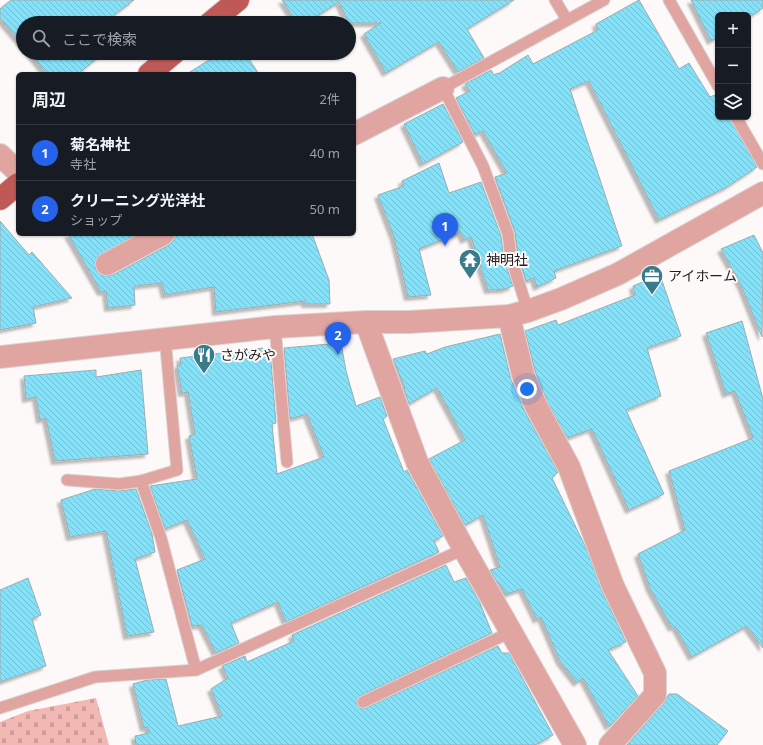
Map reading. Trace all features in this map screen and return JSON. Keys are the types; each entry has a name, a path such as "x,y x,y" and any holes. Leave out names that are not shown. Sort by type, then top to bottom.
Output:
{"main road":[{"path":"219,16 238,0"},
{"path":"151,72 166,60"},
{"path":"0,199 16,186"}],"street":[{"path":"356,133 443,88"},
{"path":"0,154 16,170"},
{"path":"0,357 165,337 275,326 366,322 409,322 518,314 618,274 763,193"},
{"path":"107,264 159,236"},
{"path":"518,314 523,375 536,406 569,467 613,586 655,673 656,695 610,745"},
{"path":"366,322 417,462 464,550 575,745"}],"lane":[{"path":"555,0 567,20"},
{"path":"518,314 508,234 486,173 443,88 604,0"},
{"path":"669,0 717,84"},
{"path":"738,120 763,164"},
{"path":"275,326 287,462"},
{"path":"68,480 119,484 141,480 177,470 165,337"},
{"path":"141,480 161,538 196,670"},
{"path":"0,708 95,677 196,670 464,550"},
{"path":"363,702 512,632"}],"green space":[{"path":"96,698 109,745 0,745 0,722 28,711"}],"building":[{"path":"11,0 134,0 113,16 16,16 16,37 0,18 0,9"},
{"path":"282,0 514,0 467,29 484,58 458,72 439,42 386,73 364,34 381,23 356,23 356,16 346,16 339,2 317,16 292,16"},
{"path":"639,0 679,69 689,63 710,97 715,95 715,120 731,120 757,167 727,187 659,220 589,81 570,89 622,246 554,271 556,278 537,287 534,278 526,281 518,256 515,232 495,177 507,173 483,131 475,135 456,98 470,91 465,84 491,70 494,75 498,74 528,55 533,64 598,30 596,24"},
{"path":"691,0 763,0 763,8 751,16 751,12 715,12 715,39 711,41"},
{"path":"36,60 95,60 80,72 45,72"},
{"path":"209,60 250,60 258,72 190,72"},
{"path":"443,104 463,142 423,164 404,124"},
{"path":"439,163 449,193 481,182 501,236 504,260 513,286 505,289 488,290 471,237 464,240 461,232 419,249 431,295 408,297 394,237 378,195 404,186 402,181"},
{"path":"0,221 29,255 32,252 72,298 33,307 36,323 0,330"},
{"path":"754,235 763,253 762,337 741,285 721,249"},
{"path":"69,236 134,236 97,257 95,263 96,270 101,275 107,276 113,275 169,245 174,240 175,236 313,236 329,280 330,304 305,304 305,301 216,312 214,287 165,295 162,283 134,286 135,305 108,308 106,291 101,292"},
{"path":"660,275 681,336 647,348 661,396 626,410 664,494 629,510 592,429 567,438 547,401 535,371 525,331 556,320 558,325 635,295 633,286"},
{"path":"742,321 763,399 763,648 747,626 692,657 675,626 672,628 650,588 638,554 685,530 669,471 753,438 735,391 726,394 706,333"},
{"path":"500,334 511,380 525,412 558,472 552,478 587,550 602,591 626,642 608,650 638,696 609,727 583,678 577,683 560,661 541,617 537,620 522,589 507,594 495,579 490,570 500,567 483,515 465,525 429,459 465,440 437,388 409,404 404,389 405,388 393,359 425,351 427,354 445,347"},
{"path":"341,343 346,371 356,406 380,397 387,416 383,419 404,472 407,470 443,536 434,541 439,552 286,622 278,602 231,623 239,643 216,653 202,625 192,626 177,570 205,559 187,520 165,529 150,486 197,479 189,436 195,434 188,392 182,393 177,365 181,365 180,358 263,348 263,350 270,349 276,423 272,424 277,474 324,457 307,414 290,419 284,348"},
{"path":"96,370 96,377 141,370 148,454 55,461 46,418 40,420 36,397 26,399 24,376"},
{"path":"95,489 119,491 136,489 152,534 155,552 135,559 154,632 127,636 106,531 70,537 61,500"},
{"path":"446,565 454,582 466,578 480,603 492,633 360,696 356,701 357,705 362,709 366,708 498,646 502,653 509,653 553,735 535,745 136,745 135,736 149,733 148,727 144,728 133,684 147,680 166,679 178,726 222,716 211,689 228,678 222,666 245,656 247,662 294,641 292,635"},
{"path":"28,578 41,615 32,619 46,666 0,682 0,590"},
{"path":"669,694 677,694 728,731 717,745 627,745 664,703"}],"place":[{"name":"菊名神社","path":"445,246"},
{"name":"神明社","path":"470,280"},
{"name":"アイホーム","path":"652,296"},
{"name":"クリーニング光洋社","path":"338,355"},
{"name":"さがみや","path":"204,374"}]}
